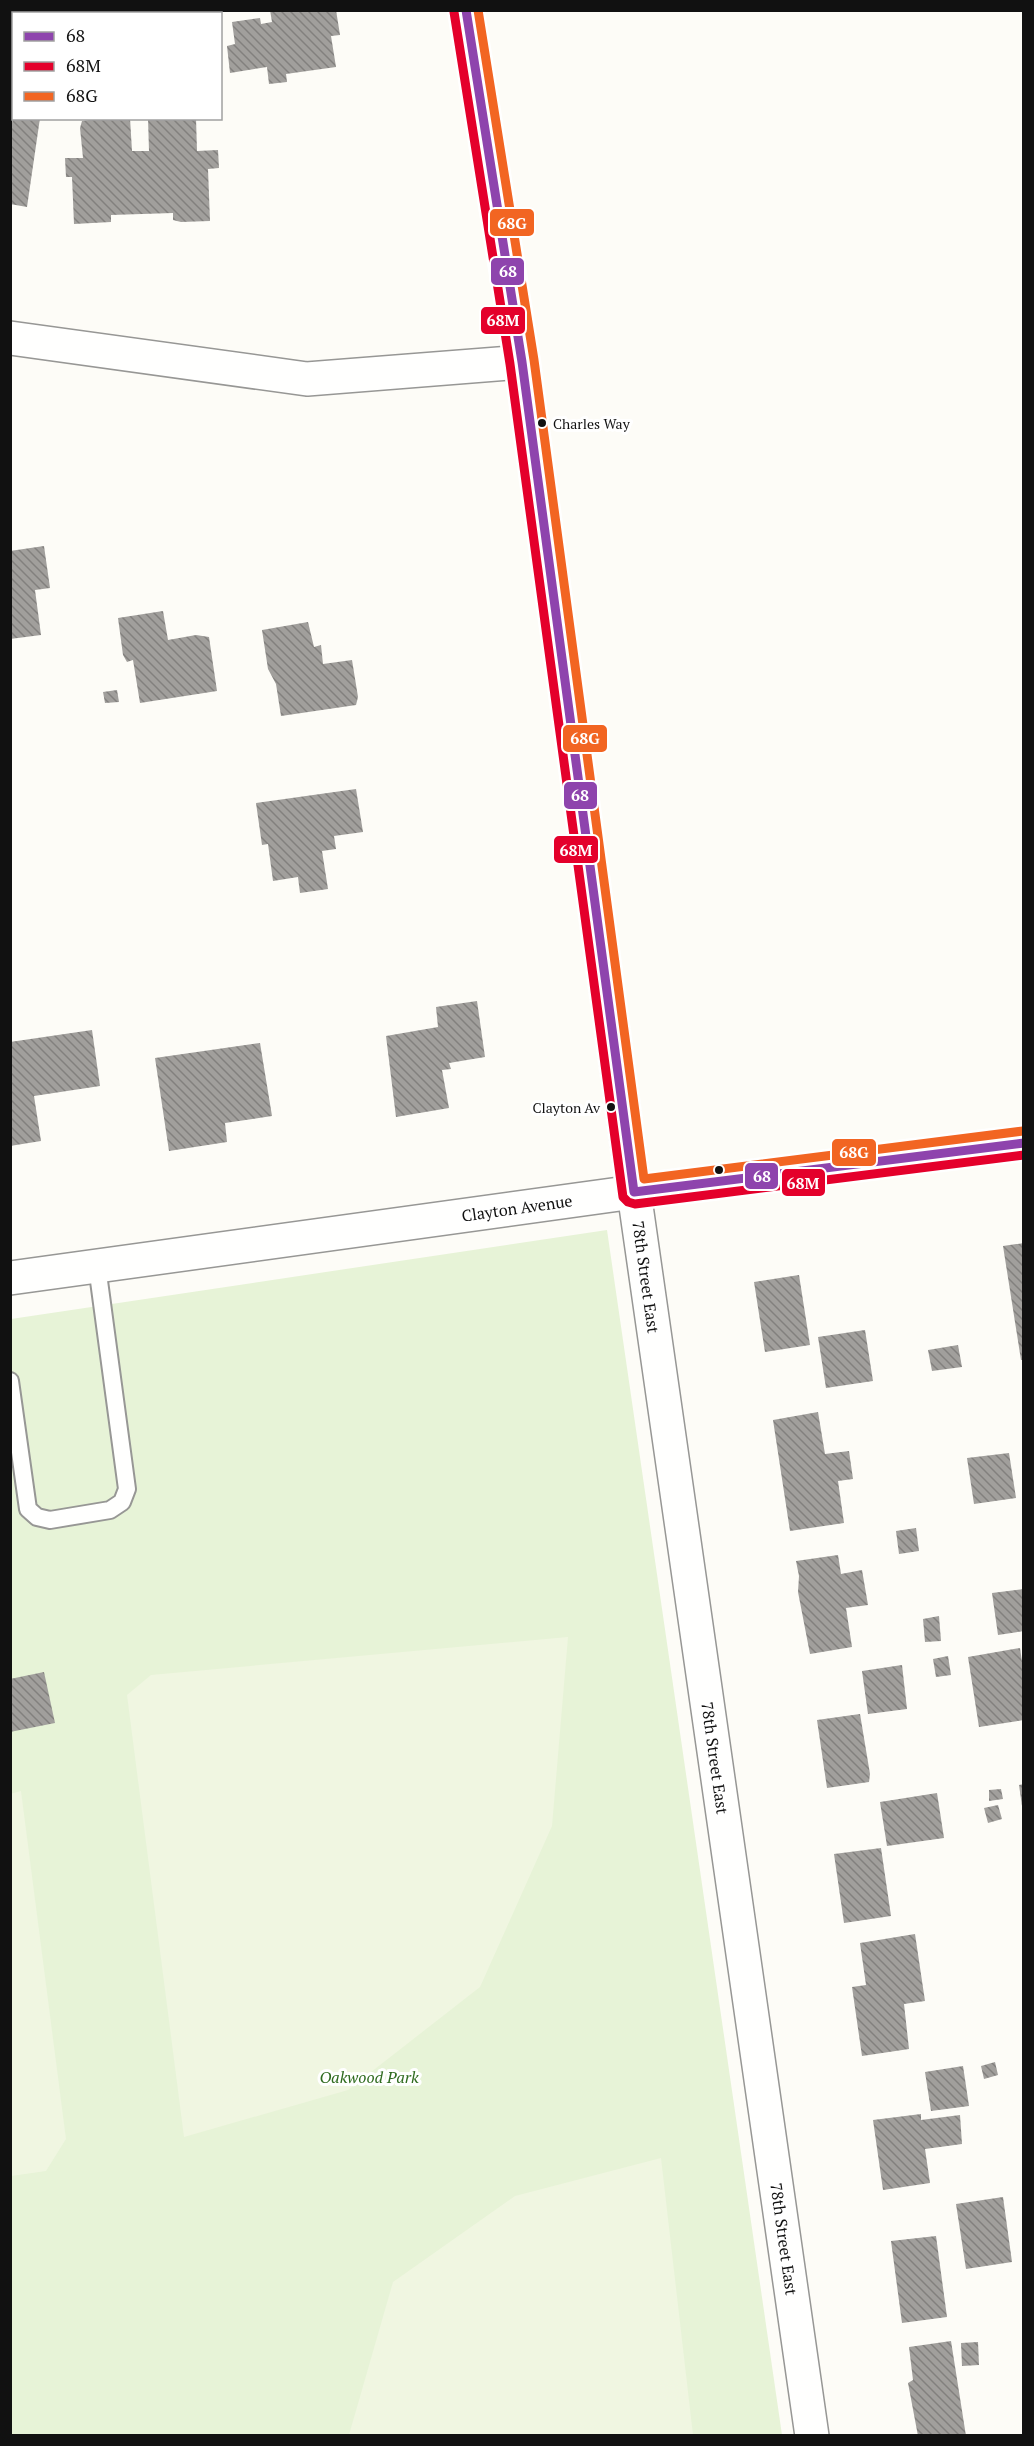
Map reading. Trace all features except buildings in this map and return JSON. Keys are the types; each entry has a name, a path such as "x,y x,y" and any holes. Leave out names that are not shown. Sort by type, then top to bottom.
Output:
{"street":[{"name":"78th Street East","path":"466,10 522,363 634,1192 812,2436"},
{"path":"10,338 306,379 522,363"},
{"name":"Clayton Avenue","path":"10,1278 634,1192 1023,1143"}],"lane":[{"path":"10,1381 28,1509 37,1517 50,1520 110,1510 122,1502 127,1489 97,1266"}],"green space":[{"name":"Oakwood Park","path":"607,1230 782,2435 11,2436 11,1319"},
{"path":"568,1637 552,1826 480,1987 348,2090 184,2137 127,1695 151,1675"},
{"path":"21,1791 66,2139 46,2171 11,2176 10,1794"},
{"path":"661,2158 693,2435 349,2435 393,2282 515,2196"}],"transit line":[{"name":"68","path":"466,10 522,362 634,1192 1024,1143"},
{"name":"68G","path":"478,10 534,360 644,1179 1023,1131"},
{"name":"68M","path":"454,12 510,364 623,1197 635,1204 1024,1155"}],"place":[{"name":"Charles Way","path":"542,423"},
{"name":"Clayton Av","path":"611,1107"}]}
